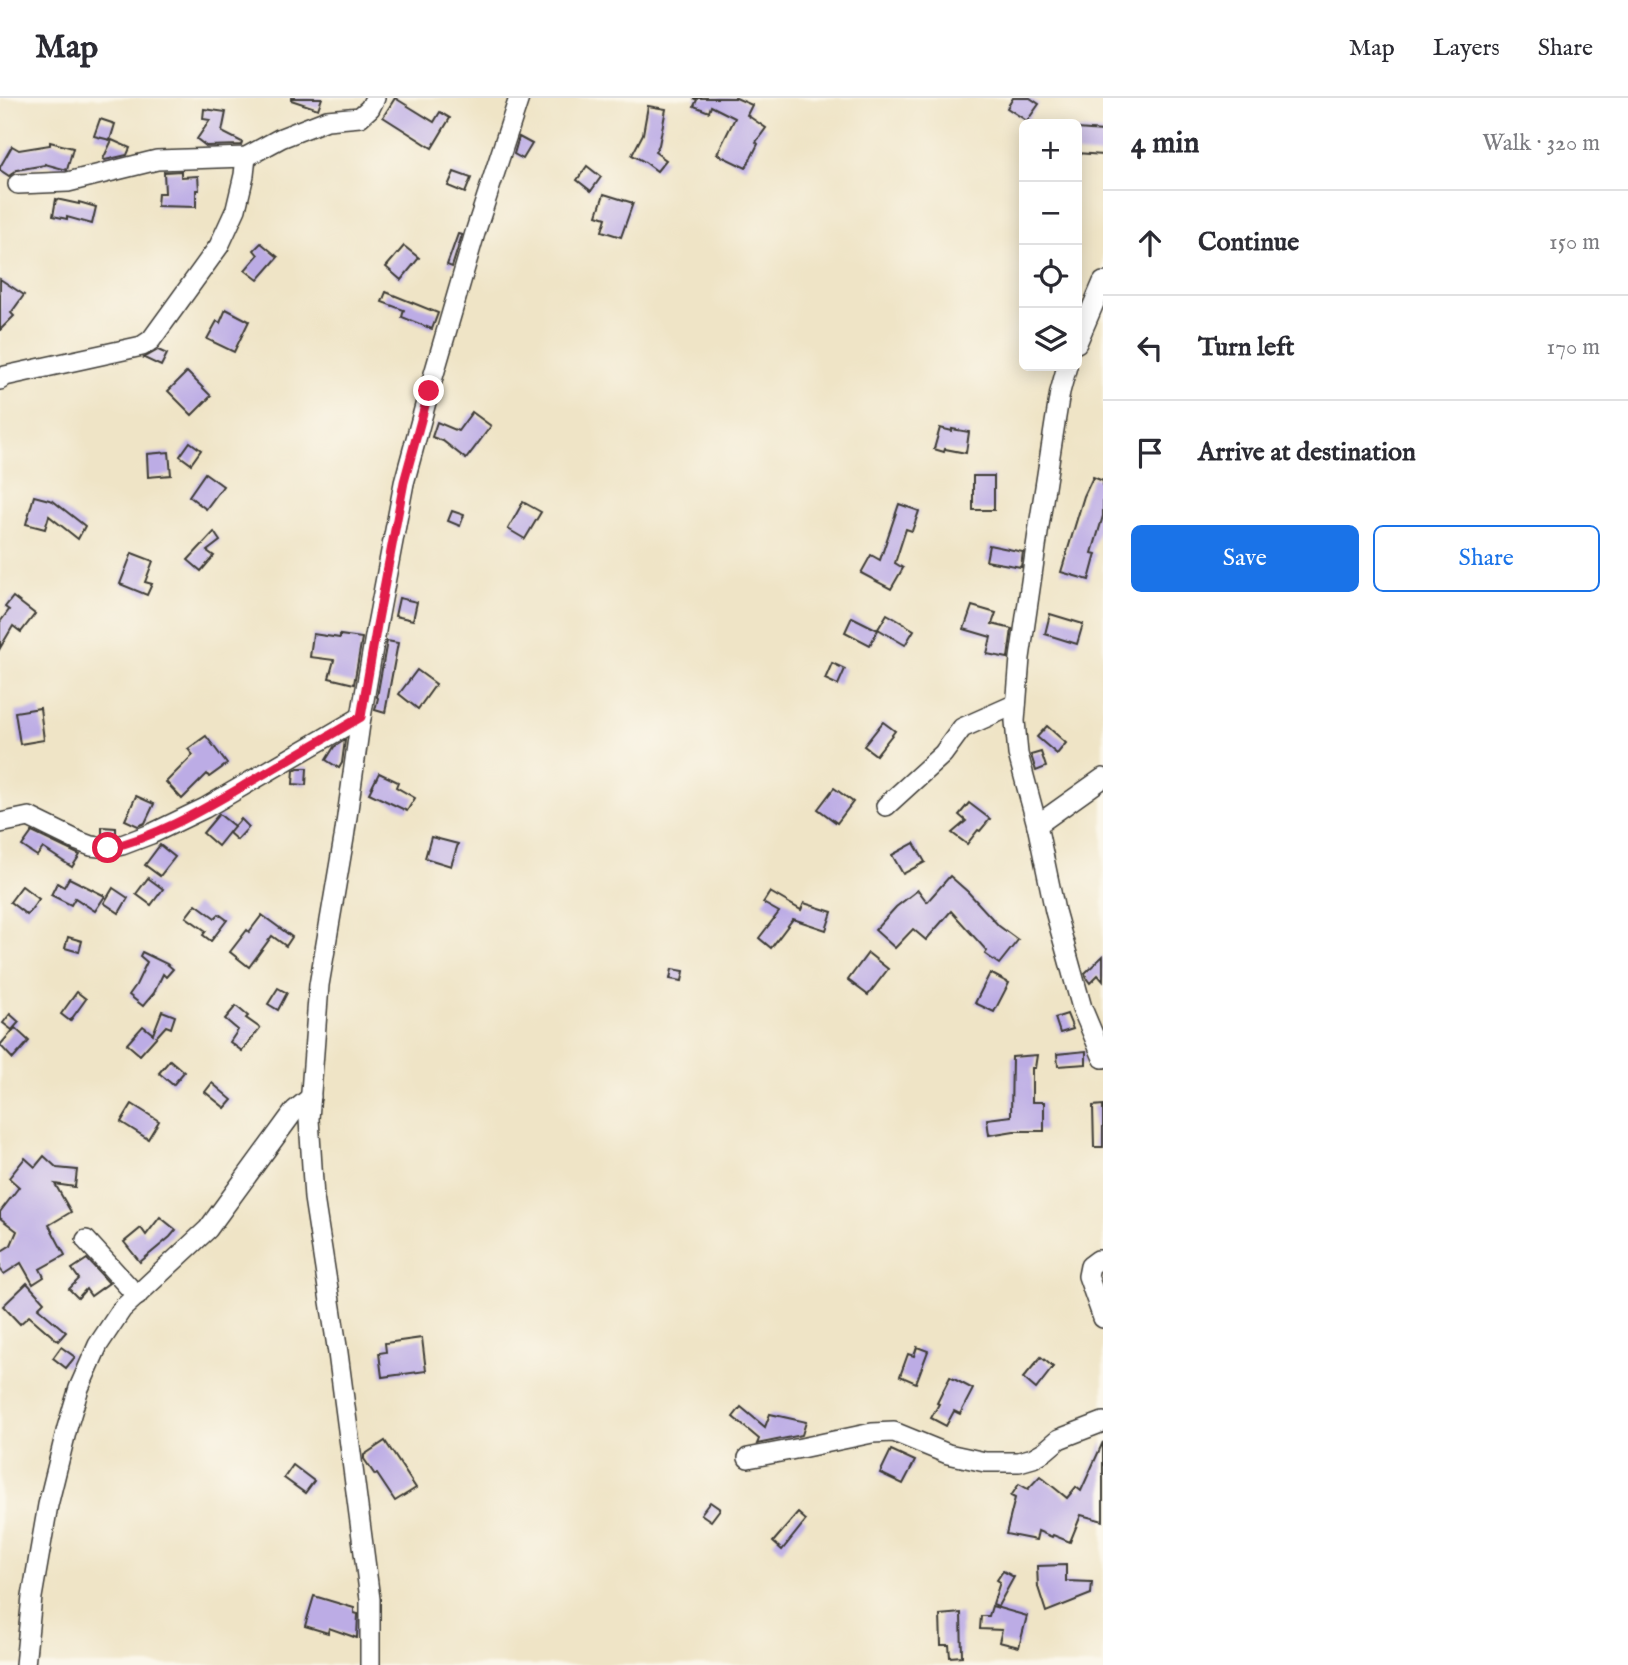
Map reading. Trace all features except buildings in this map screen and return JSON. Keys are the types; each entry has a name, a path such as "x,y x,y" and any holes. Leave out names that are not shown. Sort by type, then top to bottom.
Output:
{"street":[{"path":"18,184 68,182 157,160 246,157 281,138 327,120 360,117 376,98"},
{"path":"370,1665 370,1599 338,1353 314,1198 309,1119 319,985 361,717 404,482 475,233 519,98"},
{"path":"1,378 142,346 151,340 219,246 236,209 246,157"},
{"path":"1082,331 1103,282"},
{"path":"1066,371 1060,392 1020,658 1015,721 1018,754 1037,825 1055,911 1082,1008 1103,1058"},
{"path":"886,806 943,754 962,728 1016,704"},
{"path":"0,822 29,817 91,846 108,848 122,845 205,808 361,717"},
{"path":"1037,825 1103,778"},
{"path":"25,1665 32,1597 48,1505 66,1429 79,1388 98,1345 122,1309 208,1229 295,1110 311,1097"},
{"path":"86,1240 137,1296"},
{"path":"1103,1260 1090,1266 1088,1276 1103,1318"},
{"path":"748,1458 872,1433 894,1432 948,1454 985,1462 1019,1462 1033,1458 1059,1440 1103,1422"}],"route":[{"path":"108,848 151,834 205,808 361,717 404,482 429,391"}]}
